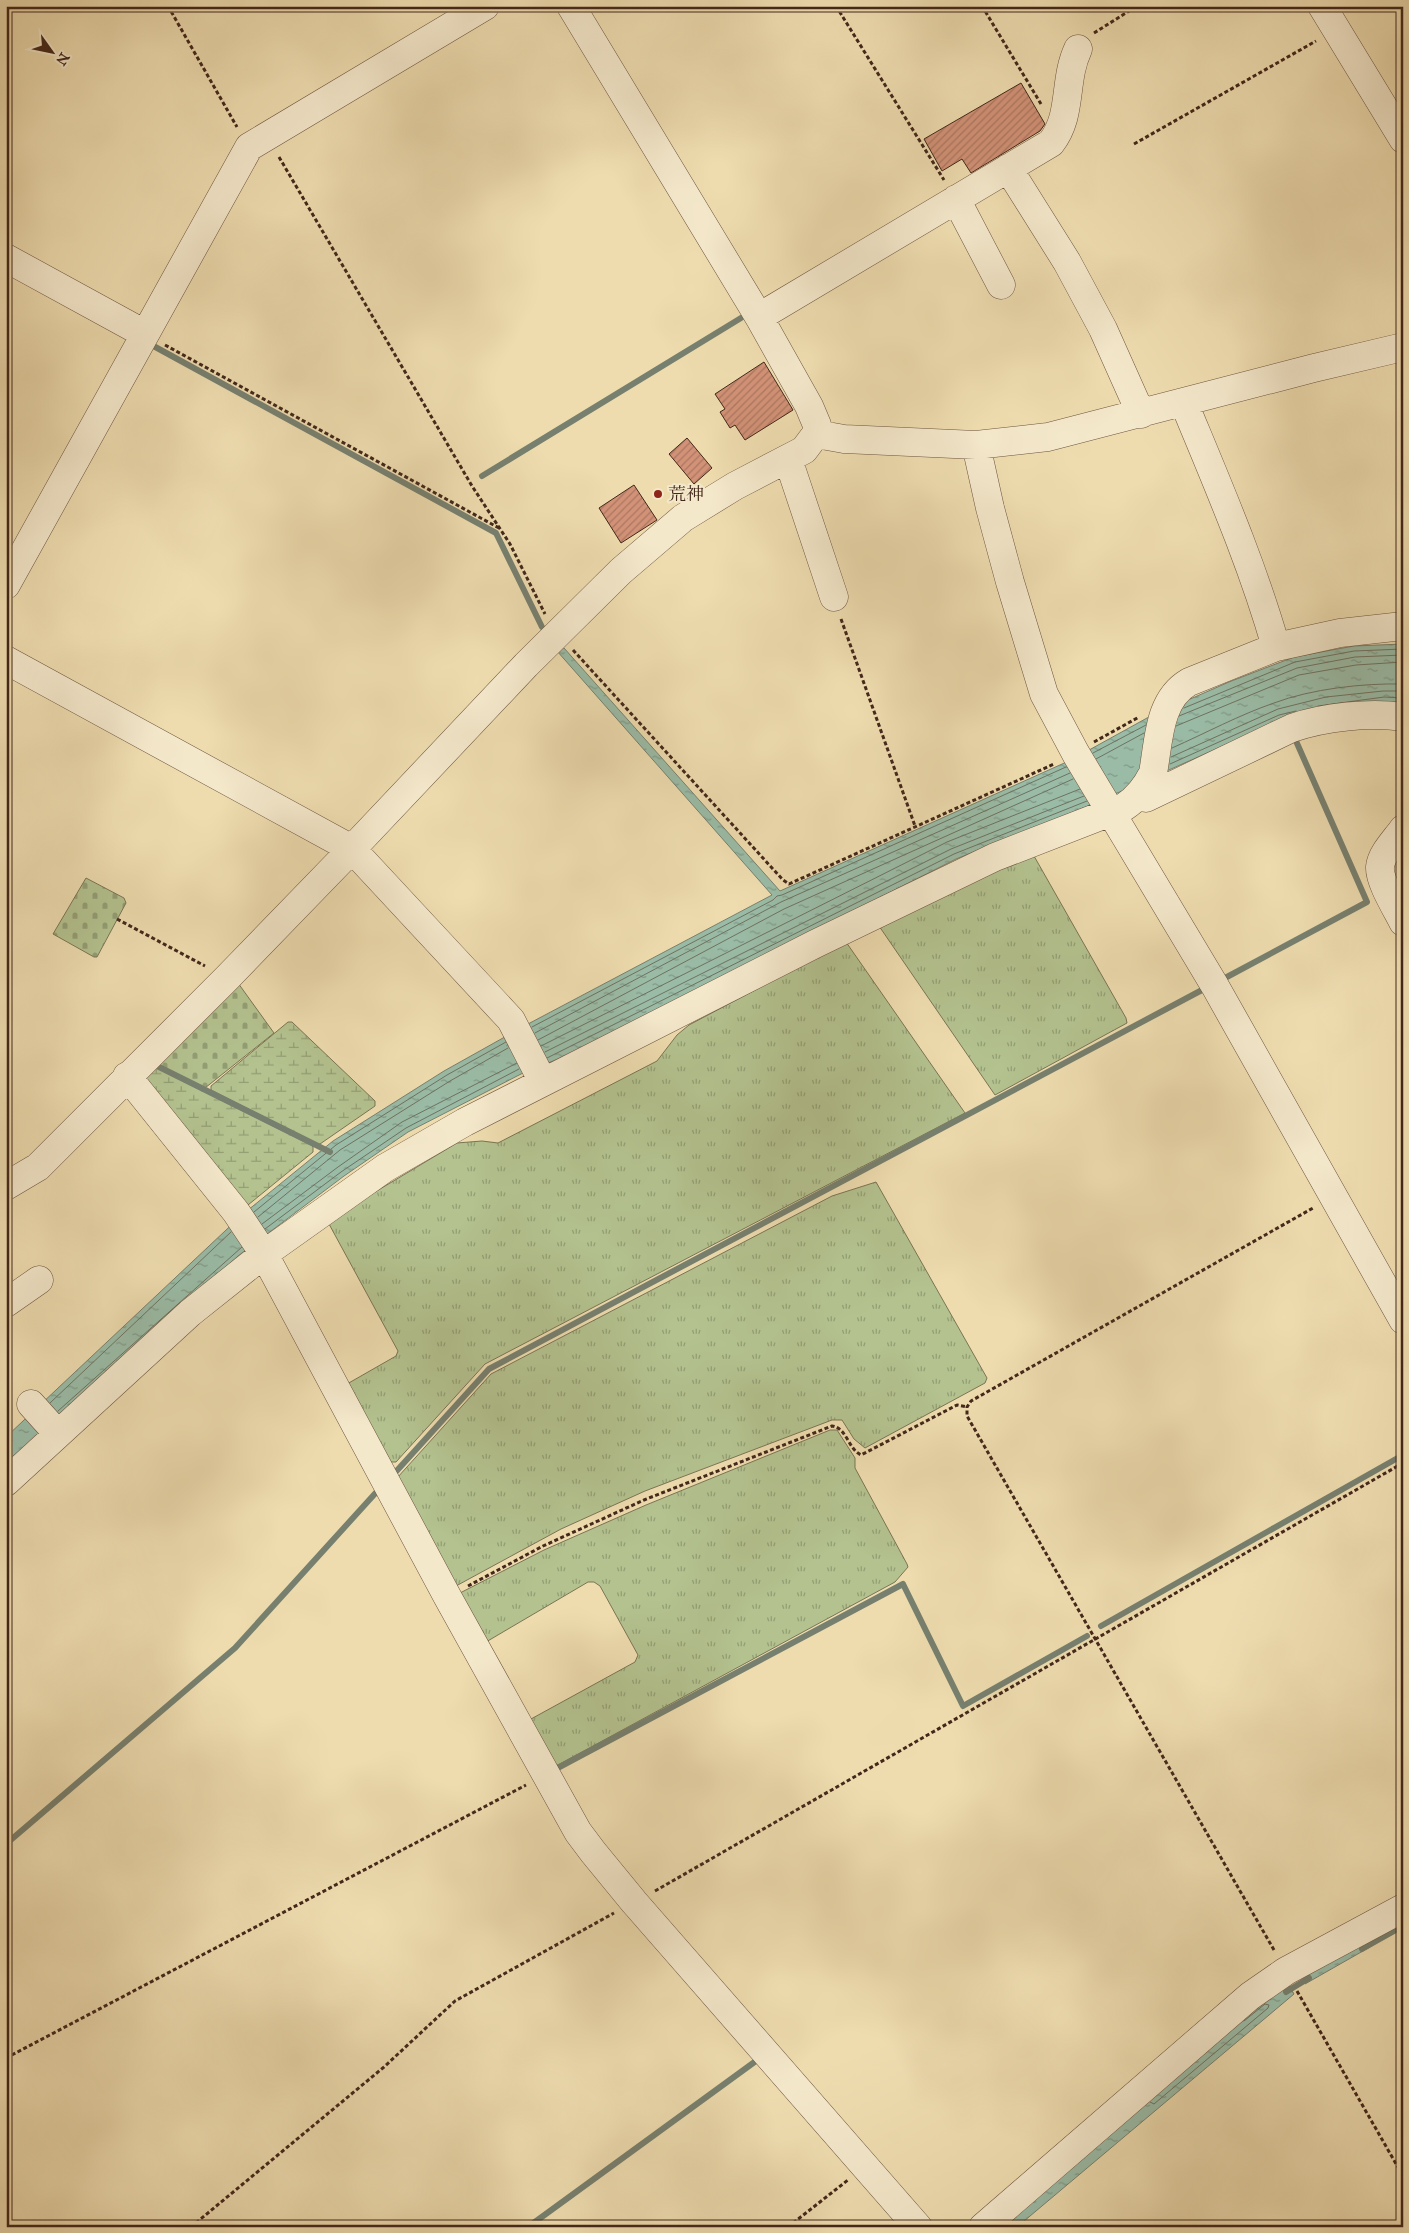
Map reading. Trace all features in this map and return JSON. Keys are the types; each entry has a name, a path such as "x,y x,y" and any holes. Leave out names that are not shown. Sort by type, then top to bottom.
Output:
{"street":[{"path":"6,584 143,338 258,142 485,6"},
{"path":"6,1186 38,1167 227,978 526,665 564,643 621,571 683,518 735,486 804,450 816,434 817,425 812,411 759,316 571,6"},
{"path":"1322,6 1403,138"},
{"path":"759,316 1051,144 1064,122 1072,62 1078,49"},
{"path":"1008,168 1067,262 1103,329 1141,414"},
{"path":"956,200 1001,285"},
{"path":"6,258 143,338"},
{"path":"816,434 844,439 976,445 1048,437 1403,347"},
{"path":"1184,403 1231,516 1263,602 1276,647"},
{"path":"976,445 990,508 1030,652 1044,694 1108,808 1215,986 1403,1320"},
{"path":"788,459 834,598"},
{"path":"6,1482 44,1418 190,1313 261,1250 385,1168 541,1078 995,857 1108,808 1132,802 1142,791 1153,772 1167,705 1177,692 1189,682 1276,647 1340,632 1403,626"},
{"path":"6,660 352,849 511,1020 541,1078"},
{"path":"1142,791 1146,798 1306,723 1385,714 1403,717"},
{"path":"1403,829 1384,856 1380,866 1381,876 1403,922"},
{"path":"127,1076 236,1212 261,1250 447,1596 583,1839 634,1902 918,2227"},
{"path":"6,1303 38,1280"},
{"path":"983,2227 1250,1996 1286,1971 1403,1908"}],"path":[{"path":"168,6 258,142 500,528 564,643 786,882 789,884 1076,753 1142,715 1167,705"},
{"path":"836,6 956,200"},
{"path":"982,6 1059,133"},
{"path":"1078,49 1091,35 1137,6"},
{"path":"1134,144 1336,29"},
{"path":"143,338 500,528"},
{"path":"834,598 915,826"},
{"path":"117,919 227,978"},
{"path":"1333,1197 971,1401 967,1407 967,1416 1403,2176"},
{"path":"447,1596 542,1546 644,1500 832,1426 842,1431 860,1455 958,1405 967,1407"},
{"path":"191,2227 384,2067 455,2001 634,1902 1403,1463"},
{"path":"6,2058 547,1775"},
{"path":"788,2227 866,2166"}],"green space":[{"path":"1034,856 1126,1018 1127,1023 995,1095 879,926 941,893"},
{"path":"86,878 124,898 126,903 97,957 53,934"},
{"path":"846,942 965,1113 485,1364 396,1462 391,1462 347,1384 396,1356 398,1351 329,1224 365,1198 457,1143 482,1141 498,1143 657,1061 677,1035 689,1025"},
{"path":"238,983 274,1033 205,1088 154,1063"},
{"path":"288,1022 292,1022 375,1101 375,1106 320,1144 211,1090 211,1086"},
{"path":"151,1065 311,1145 313,1152 248,1205 137,1077"},
{"path":"876,1182 987,1378 985,1383 865,1448 854,1439 842,1420 832,1420 645,1491 561,1529 456,1586 397,1478 491,1374 832,1196"},
{"path":"830,1430 837,1430 855,1458 855,1468 908,1567 895,1582 558,1765 554,1765 530,1722 531,1719 635,1662 638,1655 600,1586 594,1582 588,1582 486,1642 458,1594 544,1550 646,1505"}],"water":[{"path":"1403,644 1403,703 1385,702 1281,720 1088,806 956,859 563,1057 523,1073 408,1132 344,1176 238,1256 6,1464 6,1437 242,1215 333,1141 444,1071 528,1024 772,895 557,651 561,647 564,648 780,891 1071,760 1147,718 1229,682 1294,657 1354,646"},
{"path":"1366,1939 1370,1947 1305,1984 1300,1976"},
{"path":"1287,1982 1294,1994 1017,2227 1002,2227"}],"building":[{"path":"1021,83 1045,124 1040,131 971,173 962,159 942,171 924,139"},
{"path":"764,362 793,410 745,440 735,425 730,428 720,412 725,409 715,394"},
{"path":"687,438 712,468 694,484 669,454"},
{"path":"634,485 657,520 621,543 599,508"}],"waterway":[{"path":"482,476 741,318"},
{"path":"148,343 496,533 542,627"},
{"path":"1225,978 1367,902 1296,741"},
{"path":"392,1476 489,1369 1202,990"},
{"path":"151,1063 330,1152"},
{"path":"1101,1626 1403,1455"},
{"path":"6,1844 235,1648 381,1487"},
{"path":"552,1771 903,1584 963,1706 1087,1636"},
{"path":"1362,1949 1403,1926"},
{"path":"1286,1992 1309,1978"},
{"path":"528,2227 760,2058"}],"place":[{"name":"荒神","path":"658,494"}]}
